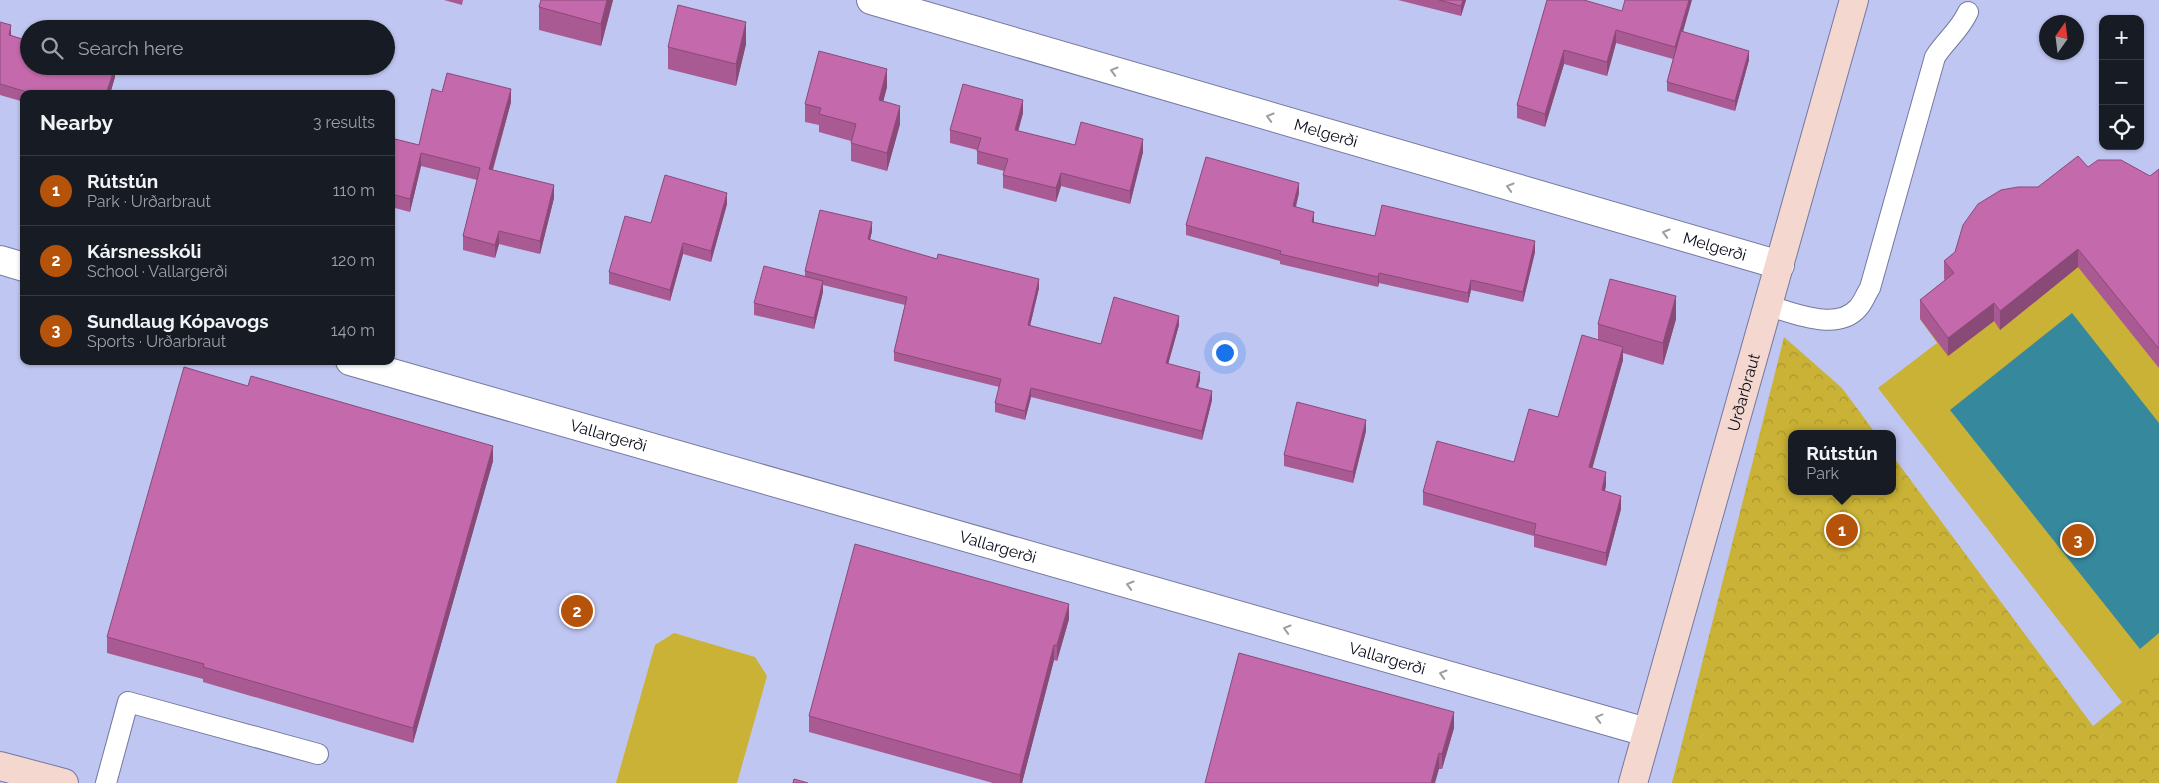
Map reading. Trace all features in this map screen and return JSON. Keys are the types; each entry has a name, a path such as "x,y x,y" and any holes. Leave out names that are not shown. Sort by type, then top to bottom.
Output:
{"street":[{"name":"Melgerði","path":"871,0 1780,265"},
{"name":"Urðarbraut","path":"1633,783 1854,0"},
{"path":"0,260 20,266"},
{"name":"Vallargerði","path":"364,365 1646,732"},
{"path":"0,766 62,783"}],"lane":[{"path":"1769,306 1819,319 1842,319 1858,308 1870,288 1935,58 1943,45 1962,25 1968,12"},
{"path":"106,783 128,702 318,754"}],"green space":[{"path":"2159,188 2159,734 2125,706 1878,388 1937,343 1920,319 1954,292 1944,279"},
{"path":"1784,337 1842,388 1873,430 1788,430 1788,495 1896,495 1896,460 2093,726 2159,672 2159,783 1672,783"},
{"path":"674,633 755,657 767,676 737,783 616,783 655,645"}],"water":[{"path":"2072,313 2159,423 2159,633 2140,649 1950,410"}],"building":[{"path":"541,0 607,0 601,24 539,7"},
{"path":"1439,0 1463,0 1461,6"},
{"path":"1547,0 1584,0 1622,11 1625,0 1689,0 1675,47 1616,30 1607,62 1564,50 1545,114 1517,105"},
{"path":"678,5 746,22 736,64 668,47"},
{"path":"0,22 11,25 9,35 20,38 20,75 112,75 107,90 20,90 0,84"},
{"path":"1681,31 1749,51 1735,101 1667,82"},
{"path":"819,51 887,69 879,100 900,106 887,153 851,143 856,124 819,114 821,108 805,104"},
{"path":"447,73 511,89 489,169 554,185 540,241 499,231 495,245 463,236 480,168 421,153 410,199 395,195 395,139 419,145 432,89 442,92"},
{"path":"963,84 1023,100 1015,130 1075,145 1081,122 1143,139 1130,191 1061,173 1056,188 1003,175 1008,159 977,151 981,138 950,130"},
{"path":"2078,156 2088,167 2098,160 2121,160 2150,176 2159,169 2159,349 2078,249 2000,311 1994,303 1948,338 1920,300 1954,273 1944,261 1955,252 1963,225 1978,204 2001,190 2018,187 2038,187"},
{"path":"1206,157 1299,183 1293,206 1314,212 1312,222 1375,236 1382,205 1535,241 1523,292 1471,280 1468,293 1379,273 1378,277 1280,254 1281,251 1186,225"},
{"path":"665,175 727,193 711,251 683,243 670,290 609,272 625,216 651,223"},
{"path":"820,210 872,222 868,239 937,259 938,254 1039,279 1028,325 1101,344 1114,297 1179,316 1166,363 1200,372 1196,387 1212,391 1202,431 1031,388 1025,411 995,403 1001,379 894,352 907,297 805,271"},
{"path":"764,266 823,281 814,318 754,303"},
{"path":"1610,279 1676,296 1663,343 1598,324"},
{"path":"1582,335 1623,347 1589,467 1606,472 1602,490 1621,496 1606,553 1534,534 1536,524 1423,492 1437,441 1514,462 1529,409 1558,417"},
{"path":"184,367 248,386 251,376 493,446 413,728 203,667 204,664 107,637"},
{"path":"1297,402 1366,420 1353,472 1284,455"},
{"path":"855,544 1069,604 1057,645 1054,645 1020,775 809,716"},
{"path":"1239,653 1454,712 1442,754 1439,753 1431,783 1205,783"},
{"path":"794,779 808,783 793,783"}],"place":[{"name":"Rútstún","path":"1842,530"},
{"name":"Sundlaug Kópavogs","path":"2078,540"},
{"name":"Kársnesskóli","path":"577,611"}]}
